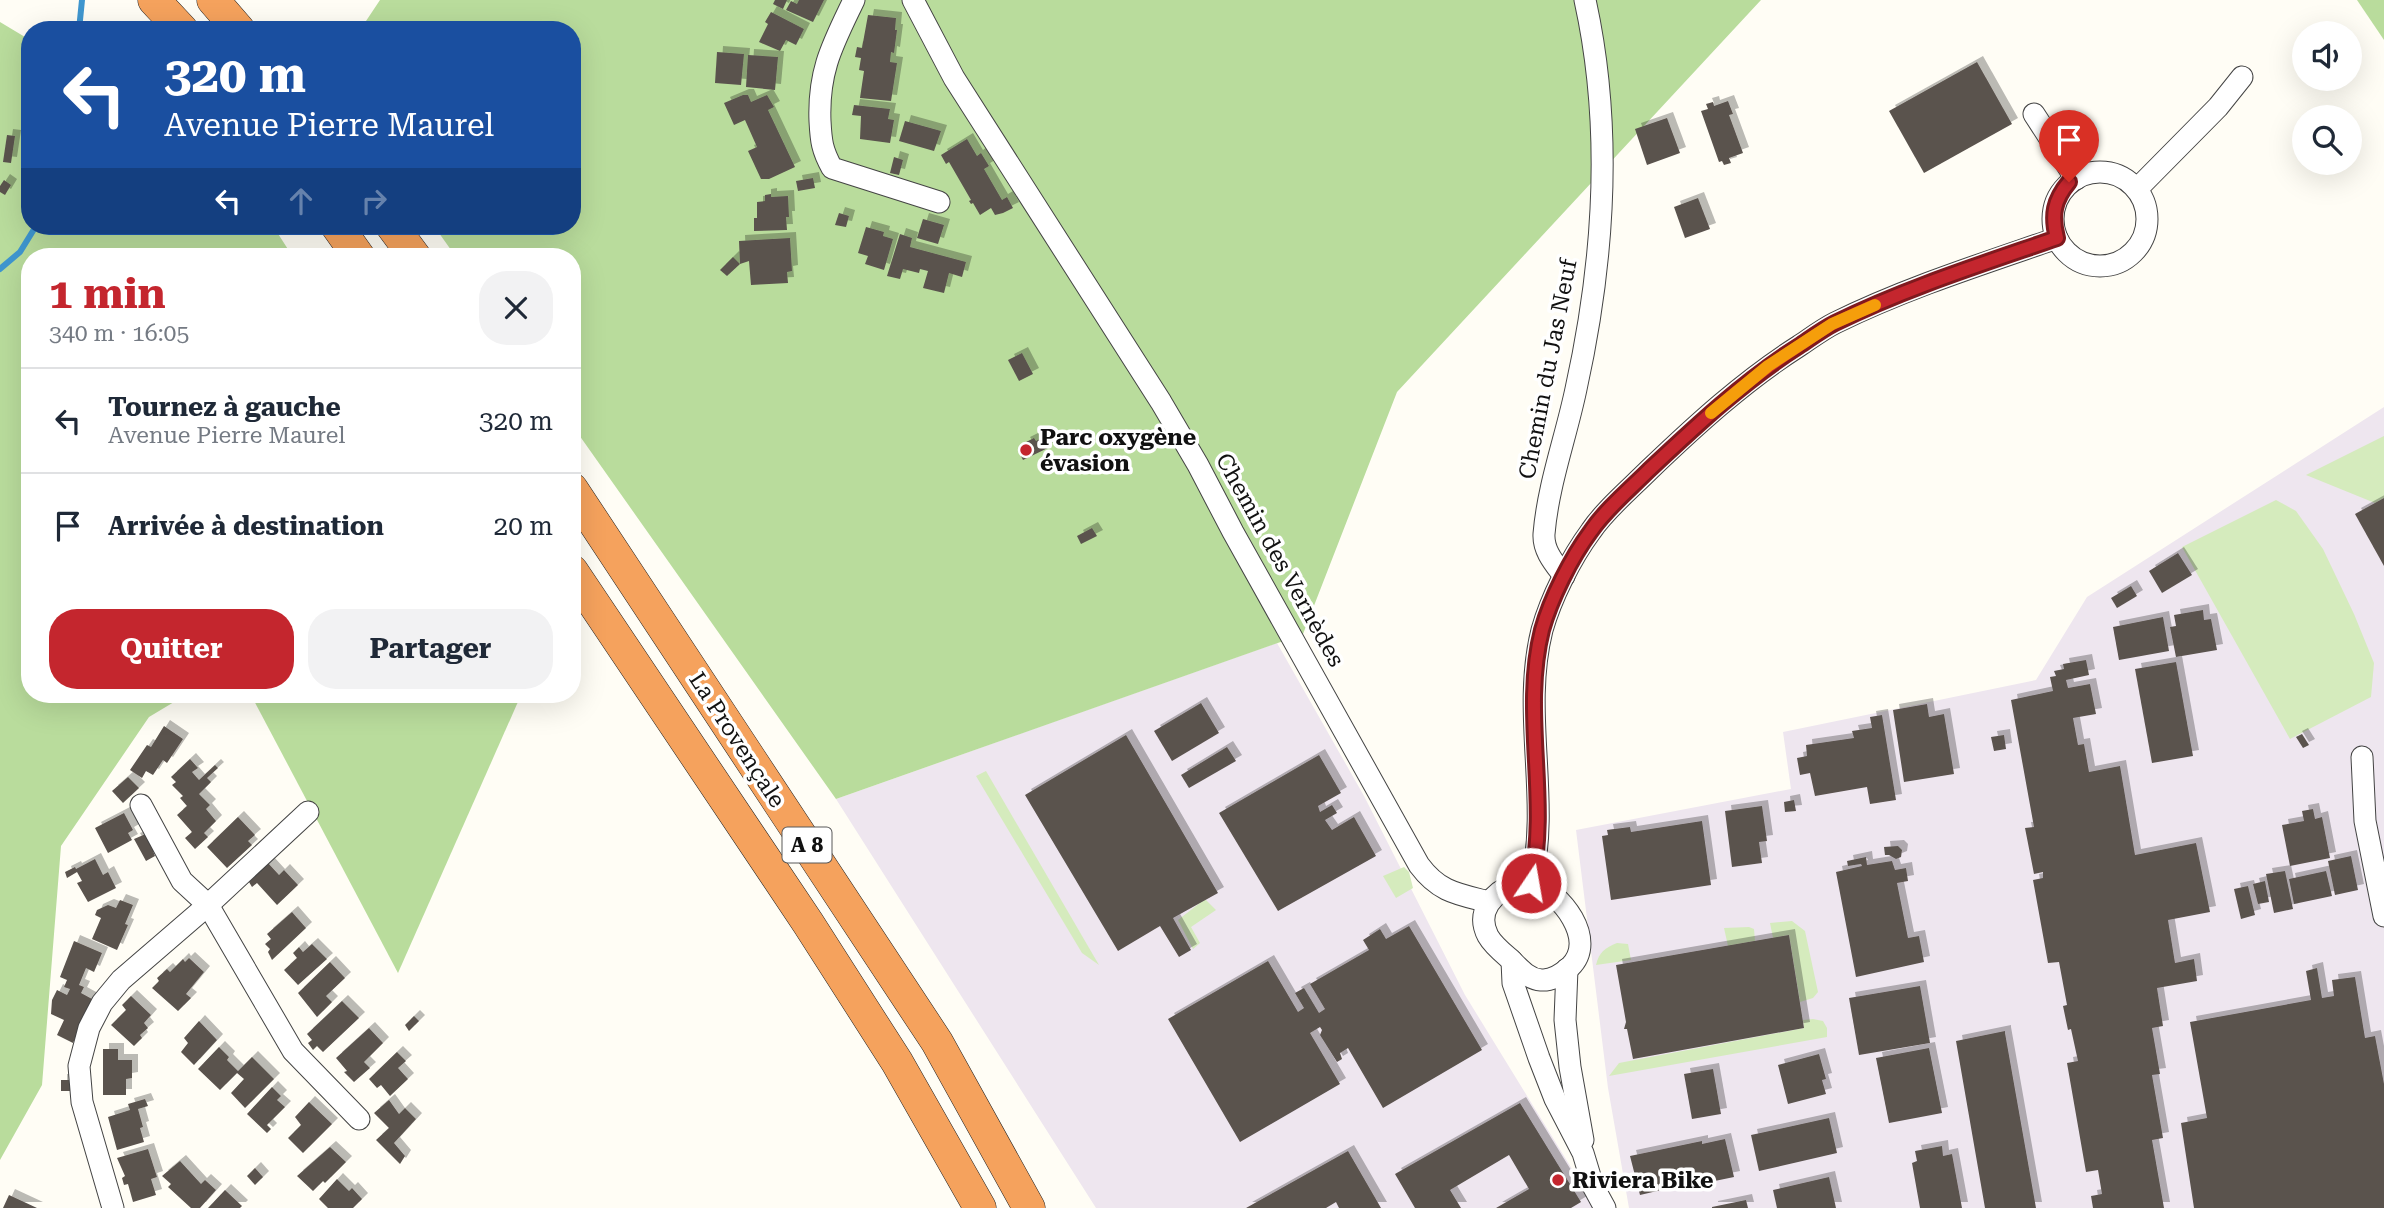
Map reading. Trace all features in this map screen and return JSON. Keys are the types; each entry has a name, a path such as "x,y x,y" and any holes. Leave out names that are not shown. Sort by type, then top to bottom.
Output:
{"highway":[{"path":"154,0 173,21"},
{"path":"213,0 231,21"},
{"name":"La Provençale","path":"581,503 937,1042 1029,1208"},
{"name":"La Provençale","path":"581,584 897,1062 980,1208"}],"street":[{"path":"854,0 829,53 819,94 822,150 832,168 939,202"},
{"name":"Chemin des Vernèdes","path":"913,0 954,78 1161,402 1198,465 1419,864 1430,880 1442,889 1489,902"},
{"name":"Chemin du Jas Neuf","path":"1564,576 1549,556 1544,537 1553,482 1577,388 1595,283 1602,200 1596,49 1586,0"},
{"path":"2137,189 2218,107 2242,77"},
{"path":"2034,114 2076,179"},
{"path":"2097,171 2126,179 2137,189 2145,202 2148,218 2145,234 2137,248 2125,259 2110,265 2094,266 2078,260 2065,250 2057,238 2053,223 2054,208 2069,182 2097,171"},
{"path":"1531,883 1540,826 1535,731 1536,680 1542,630 1564,576 1591,529 1699,423 1768,366 1832,324 1907,290 2057,238"},
{"path":"2362,757 2365,821 2384,916"},
{"path":"141,805 182,881 208,905 293,1051 359,1119"},
{"path":"113,1208 82,1102 79,1066 89,1028 102,1003 121,980 208,905 308,812"},
{"path":"1531,883 1555,899 1573,918 1578,928 1580,952 1567,969 1556,977 1538,980 1525,974 1489,939 1483,915 1489,902 1508,886 1531,883"},
{"path":"1512,961 1513,983 1543,1068 1555,1099 1583,1153 1593,1186 1605,1208"},
{"path":"1567,969 1565,1020 1570,1068 1583,1134 1583,1153"}],"shaded area":[{"path":"2384,407 2384,1208 1629,1208 1608,1088 1576,830 1791,789 1783,732 2036,680 2087,597"},
{"path":"1277,643 1364,796 1465,995 1596,1208 1096,1208 836,799"}],"green space":[{"path":"380,0 1761,0 1397,392 1303,634 836,799 581,438 581,248 450,248 440,235 581,235 581,21 366,21"},
{"path":"2357,0 2384,0 2384,40"},
{"path":"0,22 21,35 21,235 279,235 287,248 21,248 21,703 172,703 149,717 61,846 42,1085 0,1160"},
{"path":"2384,436 2384,498 2375,503 2306,475"},
{"path":"2276,500 2296,511 2323,549 2374,663 2371,697 2290,739 2182,547"},
{"path":"255,703 517,703 398,973"},
{"path":"986,771 1099,965 1082,953 976,776"},
{"path":"1404,867 1409,872 1413,888 1396,898 1383,876"},
{"path":"1205,899 1216,910 1191,927 1200,943 1193,949 1178,920"},
{"path":"1792,921 1805,931 1818,992 1813,998 1800,1002 1789,935 1773,938 1770,923"},
{"path":"1724,928 1754,929 1755,941 1728,946"},
{"path":"1617,943 1628,944 1631,960 1596,965 1603,951"},
{"path":"1803,1020 1823,1021 1827,1028 1827,1037 1609,1076 1619,1063 1804,1028"}],"building":[{"path":"775,0 787,0 783,9 773,4"},
{"path":"799,0 824,0 813,22 786,10 791,1 797,4"},
{"path":"771,12 804,29 796,45 786,40 780,51 759,42"},
{"path":"868,15 896,18 894,53 891,52 890,62 897,63 891,101 860,98 864,71 859,70 861,58 855,57 857,47 862,48"},
{"path":"717,52 744,54 741,85 715,83"},
{"path":"748,55 778,57 775,90 746,87"},
{"path":"1977,62 2012,124 1924,173 1889,111"},
{"path":"748,95 751,102 767,95 774,107 768,110 795,167 769,179 761,179 748,151 757,147 745,120 734,125 724,103"},
{"path":"1728,101 1733,114 1729,115 1743,153 1729,158 1731,163 1724,165 1722,161 1719,162 1701,111 1708,109 1706,104 1713,102 1714,106"},
{"path":"854,105 890,109 888,119 894,120 890,143 860,139 861,116 852,115"},
{"path":"1667,118 1680,153 1647,165 1635,129"},
{"path":"905,121 941,131 934,151 899,141"},
{"path":"7,135 15,136 11,163 3,162"},
{"path":"967,139 977,156 981,153 989,166 984,169 1002,200 1007,197 1013,208 995,215 991,208 980,215 969,201 971,200 949,162 946,164 941,155"},
{"path":"894,157 903,160 899,175 890,173"},
{"path":"813,178 815,188 798,191 796,181"},
{"path":"4,180 11,185 5,195 0,192"},
{"path":"771,194 771,197 788,196 787,230 754,231 757,202 765,201 765,195"},
{"path":"1698,198 1710,229 1685,238 1674,207"},
{"path":"839,213 849,216 846,227 835,225"},
{"path":"923,219 944,225 938,244 917,238"},
{"path":"866,227 884,232 883,236 893,239 884,270 865,264 868,256 858,253"},
{"path":"900,234 912,238 910,247 966,262 962,277 949,273 944,293 923,288 928,271 920,269 919,273 903,269 900,279 887,276"},
{"path":"790,238 792,271 787,272 788,283 751,285 749,261 740,264 739,241"},
{"path":"733,257 740,264 727,276 720,270"},
{"path":"1022,353 1033,374 1019,381 1008,360"},
{"path":"1046,436 1052,446 1023,460 1018,450 1026,446 1024,443"},
{"path":"2384,498 2384,566 2355,514"},
{"path":"1092,528 1097,536 1081,544 1077,536"},
{"path":"2178,553 2192,575 2162,593 2149,571"},
{"path":"2131,586 2137,596 2117,608 2111,598"},
{"path":"2203,610 2204,620 2211,619 2217,650 2176,657 2170,627 2176,626 2174,615"},
{"path":"2163,617 2169,651 2119,660 2113,627"},
{"path":"2086,660 2089,675 2066,680 2068,688 2090,684 2096,714 2073,718 2078,745 2084,744 2089,772 2120,766 2135,855 2196,843 2210,912 2168,920 2175,963 2194,959 2197,981 2157,988 2163,1026 2152,1028 2160,1074 2152,1075 2163,1138 2152,1140 2164,1208 2093,1208 2091,1196 2102,1194 2098,1170 2086,1172 2067,1063 2078,1061 2063,1006 2067,1005 2059,962 2048,963 2033,880 2043,878 2043,872 2034,874 2025,828 2034,827 2011,700 2053,691 2050,677 2056,676 2054,671 2064,669 2063,664"},
{"path":"2176,662 2193,756 2152,763 2135,669"},
{"path":"1201,703 1219,733 1172,761 1154,731"},
{"path":"1927,704 1929,717 1944,714 1954,774 1904,782 1893,710"},
{"path":"1882,715 1896,800 1870,804 1867,787 1815,796 1810,773 1800,775 1797,758 1807,756 1806,745 1854,738 1852,731 1872,728 1870,717"},
{"path":"164,726 183,739 167,763 163,760 153,775 146,771 142,778 130,770 147,745 151,747"},
{"path":"2302,734 2309,745 2303,748 2296,737"},
{"path":"1126,735 1218,893 1173,918 1191,950 1179,957 1160,926 1118,951 1025,795"},
{"path":"2004,735 2006,749 1994,751 1991,737"},
{"path":"1227,747 1236,761 1189,788 1181,775"},
{"path":"1319,755 1341,793 1318,806 1320,812 1332,805 1337,813 1325,820 1332,830 1354,817 1376,856 1278,911 1219,813"},
{"path":"190,759 198,768 192,772 199,780 215,765 218,768 207,778 211,782 199,794 210,805 206,809 216,821 204,833 208,837 195,849 185,838 192,832 177,815 187,806 180,798 183,796 172,785 176,782 171,777"},
{"path":"128,777 139,788 123,803 112,791"},
{"path":"1794,800 1796,811 1785,812 1784,802"},
{"path":"1762,806 1767,841 1759,842 1762,863 1732,867 1725,811"},
{"path":"2313,809 2315,819 2322,817 2330,858 2290,866 2282,825 2304,821 2302,811"},
{"path":"124,813 133,830 128,833 132,840 108,853 95,828"},
{"path":"238,817 255,835 248,841 252,845 227,868 207,847"},
{"path":"1702,821 1711,885 1611,900 1602,836 1608,835 1607,830 1630,827 1631,832"},
{"path":"148,833 157,849 153,851 155,856 146,861 134,839"},
{"path":"1898,846 1902,850 1901,857 1896,859 1885,855 1884,847"},
{"path":"2351,856 2358,890 2335,895 2328,861"},
{"path":"1866,857 1867,865 1892,861 1895,870 1906,868 1908,881 1897,883 1908,938 1919,936 1924,962 1856,977 1836,872 1862,866 1848,866 1847,861"},
{"path":"95,859 103,875 108,872 116,888 88,902 77,883 82,881 77,872 67,878 65,872"},
{"path":"268,863 279,875 284,870 298,885 277,905 257,883 252,887 249,882"},
{"path":"2285,871 2293,909 2274,913 2266,874"},
{"path":"2326,871 2332,896 2294,904 2289,879"},
{"path":"2265,881 2269,902 2258,904 2253,884"},
{"path":"2248,886 2255,915 2241,919 2234,889"},
{"path":"120,900 133,905 117,950 92,939 101,918 95,915 97,910 108,905 116,908"},
{"path":"292,912 306,928 272,960 268,952 270,949 265,944 271,939 267,934"},
{"path":"1409,926 1482,1050 1383,1108 1348,1048 1340,1053 1342,1059 1337,1062 1320,1035 1320,1027 1310,1033 1340,1084 1240,1142 1168,1019 1268,961 1298,1012 1304,1008 1295,993 1304,988 1319,1013 1325,1009 1310,984 1369,950 1363,940 1380,929 1386,939"},
{"path":"1789,935 1804,1028 1633,1059 1627,1029 1624,1029 1626,1022 1616,965"},
{"path":"74,941 102,953 94,972 86,968 79,985 84,987 81,993 92,999 73,1043 57,1035 64,1020 51,1014 52,1000 57,990 67,995 70,989 64,987 67,980 60,977"},
{"path":"312,944 327,959 298,985 284,970 297,958 293,953 299,947 303,952"},
{"path":"189,958 204,972 186,994 191,998 178,1011 152,988 159,981 157,978 167,969 170,972 183,959 185,962"},
{"path":"330,962 345,978 326,996 332,1002 317,1017 298,993"},
{"path":"2317,968 2322,998 2334,996 2332,980 2355,977 2365,1038 2375,1036 2384,1084 2384,1208 2194,1208 2181,1123 2207,1118 2190,1022 2311,1000 2306,971"},
{"path":"1920,986 1930,1043 1859,1055 1849,998"},
{"path":"131,996 151,1015 144,1023 148,1028 134,1046 111,1025 126,1010 122,1005"},
{"path":"342,1001 359,1018 323,1052 317,1046 313,1050 308,1043 312,1040 307,1034"},
{"path":"414,1016 419,1021 409,1031 405,1025"},
{"path":"199,1021 217,1040 194,1065 181,1052 188,1043 184,1038"},
{"path":"369,1028 383,1043 364,1062 370,1068 354,1082 336,1058"},
{"path":"2005,1031 2036,1208 1985,1208 1956,1041"},
{"path":"219,1047 238,1071 252,1057 274,1079 245,1108 231,1093 244,1079 237,1073 220,1090 198,1069"},
{"path":"1929,1048 1942,1113 1889,1123 1876,1058"},
{"path":"103,1049 118,1049 118,1060 132,1060 132,1078 126,1079 126,1095 103,1095"},
{"path":"397,1052 406,1061 398,1068 408,1079 390,1096 381,1085 377,1088 369,1079"},
{"path":"1819,1054 1826,1079 1822,1080 1826,1094 1788,1104 1778,1065"},
{"path":"1713,1069 1721,1114 1692,1119 1684,1074"},
{"path":"61,1080 71,1080 70,1091 61,1091"},
{"path":"272,1087 281,1096 277,1100 285,1107 267,1125 271,1129 267,1133 247,1114"},
{"path":"145,1099 148,1106 138,1109 144,1142 117,1150 108,1117 130,1110 128,1104"},
{"path":"389,1100 399,1114 405,1108 416,1119 394,1143 405,1156 400,1164 376,1140 389,1128 374,1113"},
{"path":"309,1102 332,1124 303,1153 288,1138 301,1125 295,1117"},
{"path":"1520,1103 1581,1202 1571,1208 1496,1208 1529,1189 1509,1155 1450,1190 1461,1208 1415,1208 1395,1174"},
{"path":"1829,1118 1837,1153 1759,1171 1751,1135"},
{"path":"1725,1139 1734,1177 1705,1183 1704,1180 1640,1195 1630,1156"},
{"path":"1942,1146 1943,1156 1952,1154 1962,1208 1920,1208 1912,1163 1917,1161 1915,1151"},
{"path":"330,1147 346,1162 313,1191 297,1176"},
{"path":"148,1149 157,1177 151,1179 156,1195 133,1202 128,1184 124,1185 122,1178 125,1176 117,1158"},
{"path":"1348,1151 1381,1208 1339,1208 1336,1202 1326,1208 1246,1208"},
{"path":"180,1161 201,1184 205,1180 216,1190 200,1208 191,1208 168,1187 171,1184 162,1176"},
{"path":"255,1168 263,1177 255,1185 247,1176"},
{"path":"1829,1177 1836,1208 1777,1208 1773,1190"},
{"path":"337,1179 349,1191 352,1188 362,1199 353,1208 328,1208 319,1199"},
{"path":"225,1190 242,1206 208,1208"},
{"path":"9,1195 37,1208 3,1208"},
{"path":"1746,1200 1748,1208 1712,1208 1712,1207"}],"waterway":[{"path":"80,21 82,0"},
{"path":"22,248 30,235"},
{"path":"0,269 21,250"}],"slow traffic":[{"path":"1711,413 1768,366 1832,324 1875,305"}],"place":[{"name":"Parc oxygène évasion","path":"1026,450"},
{"name":"Riviera Bike","path":"1558,1180"}],"route":[{"path":"1531,883 1540,826 1535,705 1542,630 1564,576 1591,529 1699,423 1768,366 1832,324 1907,290 2057,238 2053,223 2054,208 2069,182"}]}
